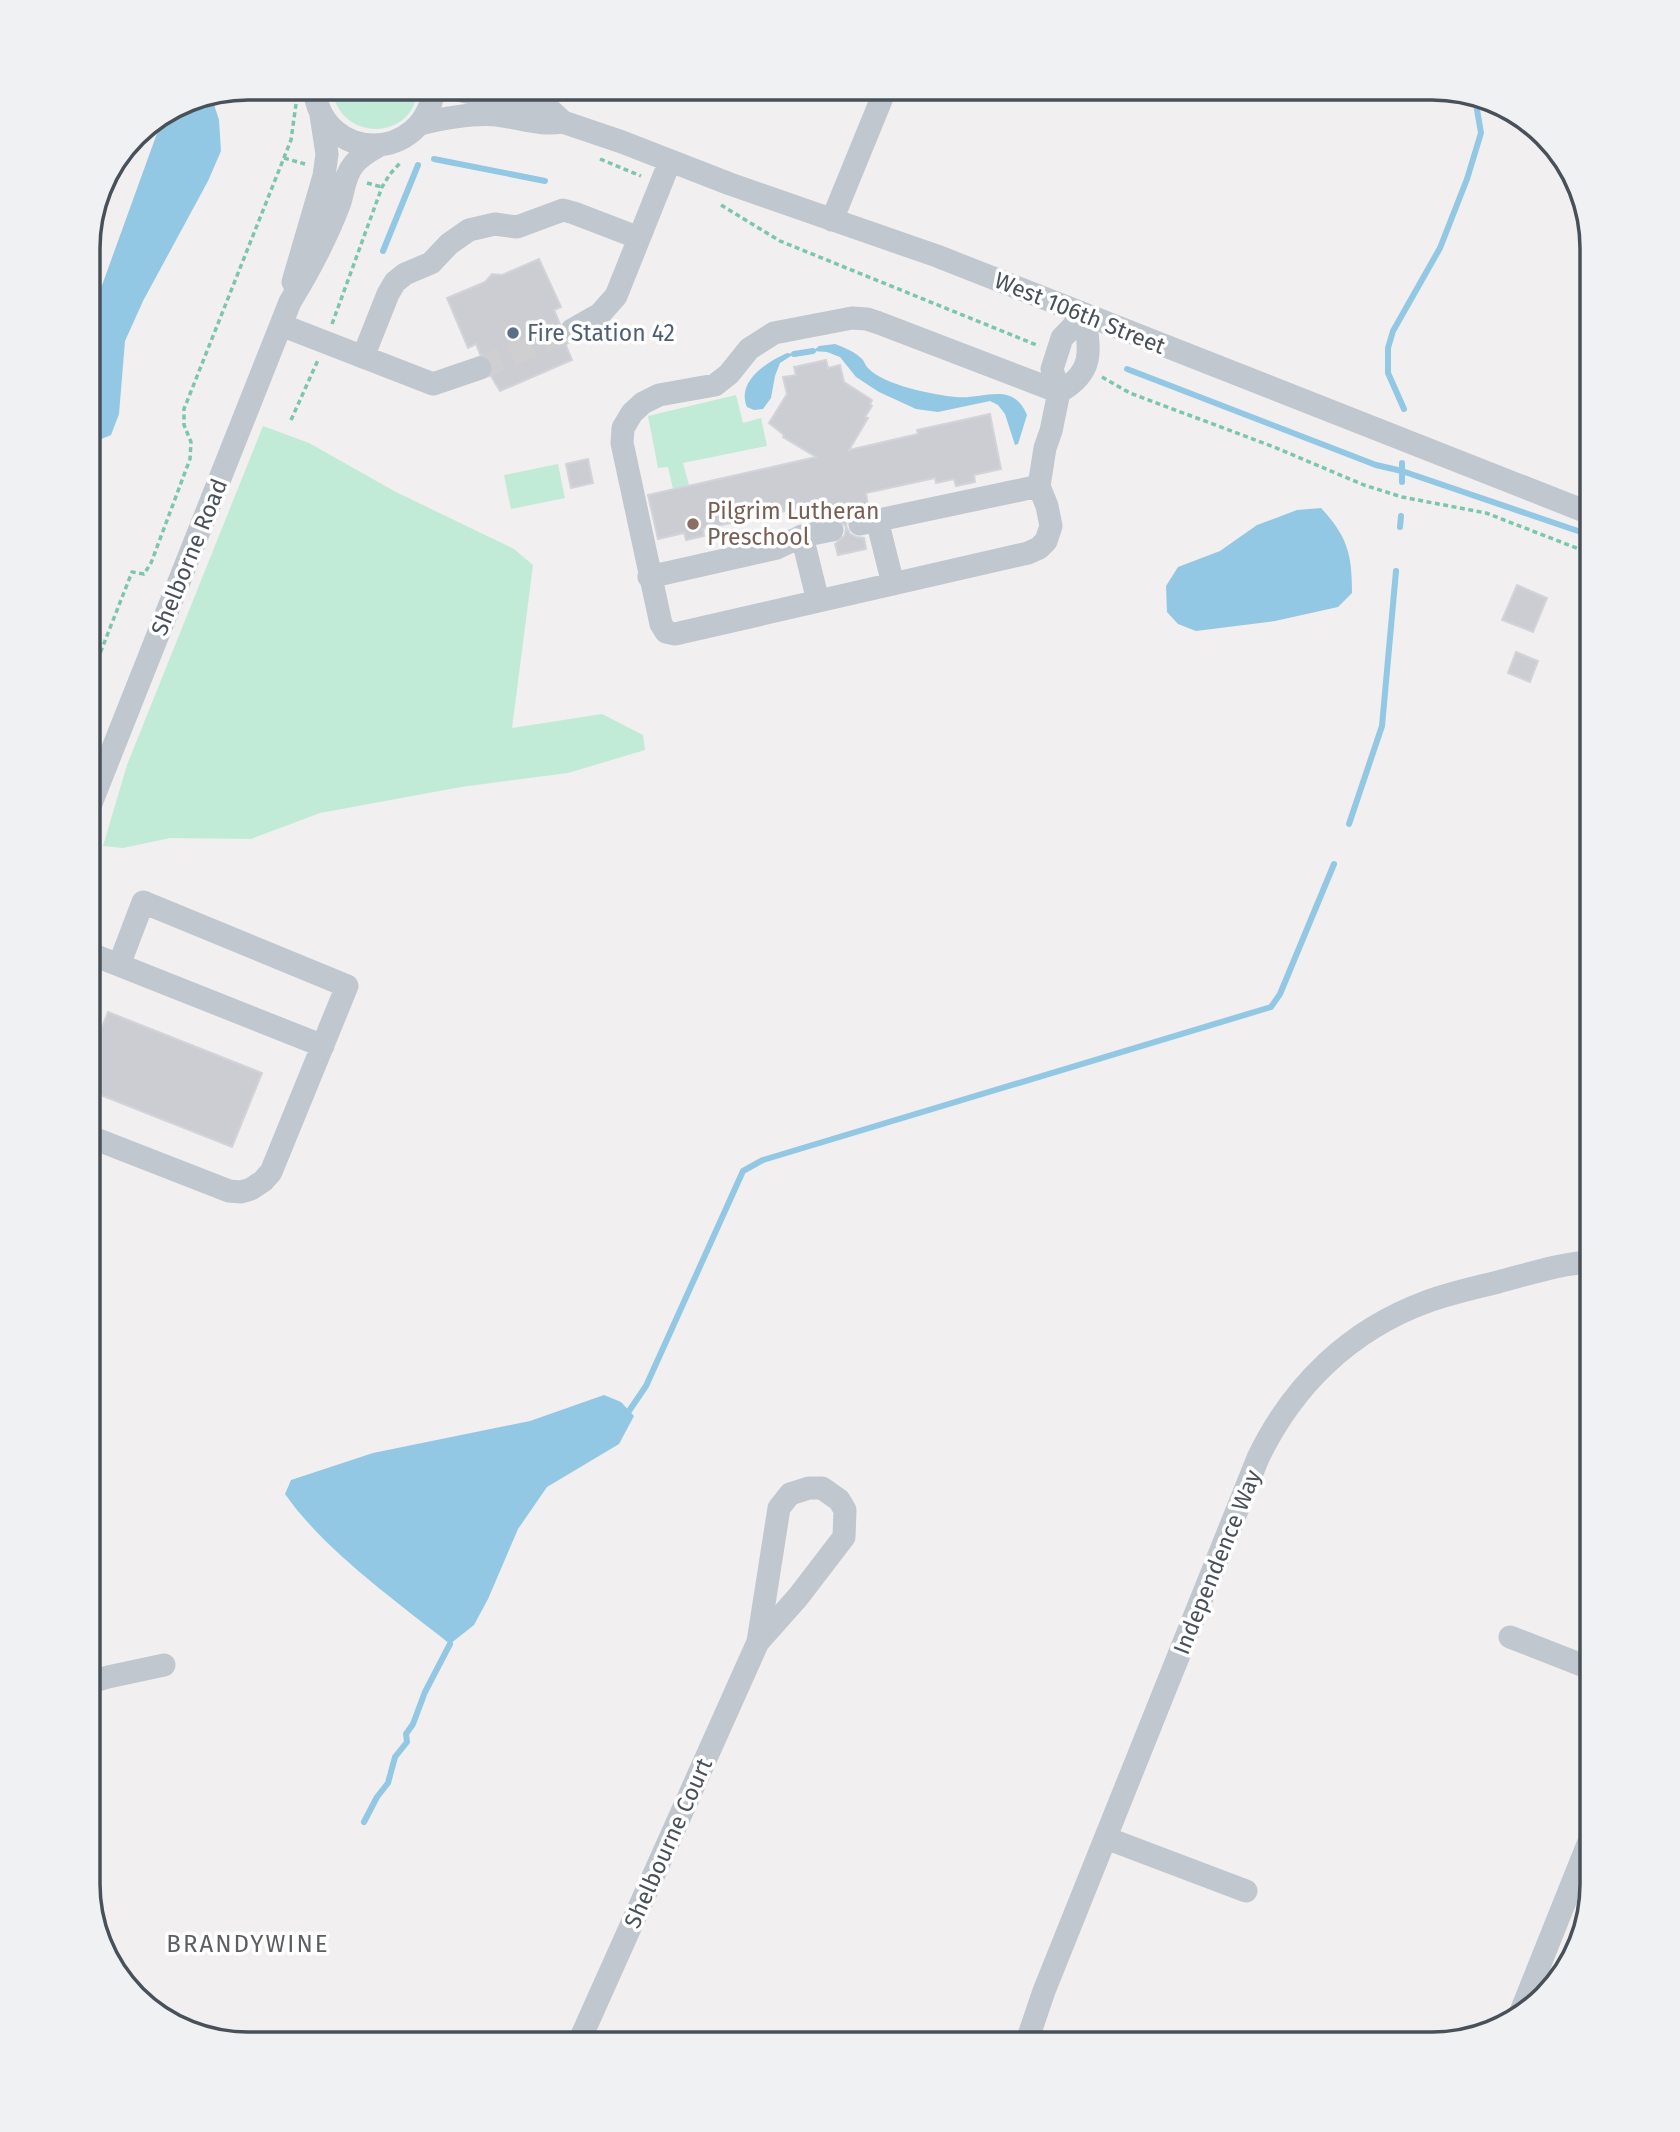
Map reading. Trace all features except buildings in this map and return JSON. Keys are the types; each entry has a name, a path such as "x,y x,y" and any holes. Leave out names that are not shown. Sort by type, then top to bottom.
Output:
{"street":[{"name":"Shelborne Road","path":"290,302 296,268 324,176 327,154 321,115 310,100"},
{"path":"420,124 431,100"},
{"name":"West 106th Street","path":"521,100 548,108 563,122 937,256 1580,509"},
{"path":"832,219 881,100"},
{"path":"321,115 346,139 380,145"},
{"name":"West 106th Street","path":"420,124 478,115 497,115 546,125 563,122"},
{"name":"Shelborne Road","path":"100,781 290,302 311,268 340,203 346,176 359,158 380,145 402,138 420,124"},
{"path":"572,330 600,314 616,296 670,161"},
{"path":"363,357 395,282 405,274 431,263 449,244 469,230 495,224 517,227 562,210 639,238"},
{"path":"1059,392 867,318 852,318 774,333 749,349 729,374 715,385 659,395 632,412 623,428 622,443 661,624 666,632 675,634 1028,553 1039,548 1046,541 1051,526 1039,486 1059,392 1052,369 1062,338 1084,315"},
{"path":"281,325 433,384 480,368"},
{"path":"892,584 869,522 1039,486"},
{"path":"649,577 778,548 802,536 832,530"},
{"path":"802,536 818,601"},
{"path":"100,1141 217,1188 241,1192 251,1189 271,1172 346,986 143,902 119,965"},
{"path":"100,958 323,1046"},
{"name":"Independence Way","path":"1029,2032 1258,1458 1277,1422 1300,1390 1336,1354 1360,1335 1393,1316 1451,1294 1580,1263"},
{"name":"Shelbourne Court","path":"584,2032 758,1642 779,1508 784,1500 798,1490 822,1488 831,1493 845,1510 844,1537 798,1597 758,1642"},
{"path":"1510,1637 1580,1664"},
{"path":"100,1679 164,1665"},
{"path":"1106,1838 1246,1891"},
{"path":"1526,1999 1580,1864"}],"path":[{"path":"100,653 132,572 144,574 151,563 187,470 191,452 184,425 184,409 284,158 303,100"},
{"path":"284,158 317,166"},
{"path":"597,158 661,184"},
{"path":"291,420 325,342 382,187 404,159"},
{"path":"713,201 788,245 1047,349"},
{"path":"1096,374 1130,393 1274,447 1364,485 1402,497 1486,513 1580,549"}],"green space":[{"path":"335,100 415,100 405,118 392,126 377,129 362,127 348,119"},
{"path":"736,395 743,423 761,418 767,446 683,463 689,485 673,489 668,467 658,468 648,416"},
{"path":"263,426 309,443 396,492 514,549 533,565 512,728 602,714 643,735 645,750 568,773 461,787 320,813 251,839 170,838 123,848 103,846 127,765"},
{"path":"558,464 565,498 511,509 504,475"}],"water":[{"path":"214,104 219,120 221,151 125,341 119,414 111,435 100,440 100,291 158,130 191,111"},
{"path":"835,344 857,355 876,375 910,388 956,397 996,394 1014,398 1027,415 1018,444 1015,445 1005,414 998,405 990,401 938,412 916,409 879,392 856,377 840,357 813,351 819,346"},
{"path":"787,353 794,354 780,363 771,398 763,409 754,410 747,407 746,389 755,374"},
{"path":"1321,508 1343,538 1351,568 1352,593 1338,607 1275,621 1196,631 1178,624 1167,612 1166,586 1178,567 1220,551 1257,525 1297,510"},
{"path":"604,1395 621,1402 634,1416 619,1444 547,1487 518,1529 474,1625 450,1644 340,1555 301,1515 285,1494 291,1480 373,1453 530,1421"}],"waterway":[{"path":"1404,409 1388,373 1388,348 1393,331 1440,248 1467,179 1481,133 1477,107"},
{"path":"434,159 545,181"},
{"path":"383,251 418,165"},
{"path":"794,354 813,351"},
{"path":"1127,369 1376,465 1402,471 1578,531"},
{"path":"1402,463 1402,482"},
{"path":"1400,527 1401,516"},
{"path":"1349,824 1382,726 1396,571"},
{"path":"629,1411 646,1386 743,1171 763,1160 1271,1007 1280,994 1334,864"},
{"path":"364,1822 388,1783 395,1757 407,1742 406,1734 450,1644"}],"tunnel":[{"path":"480,368 572,330"}],"place":[{"name":"Fire Station 42","path":"513,333"},
{"name":"Pilgrim Lutheran Preschool","path":"693,524"}],"district":[{"name":"BRANDYWINE","path":"248,1944"}]}
